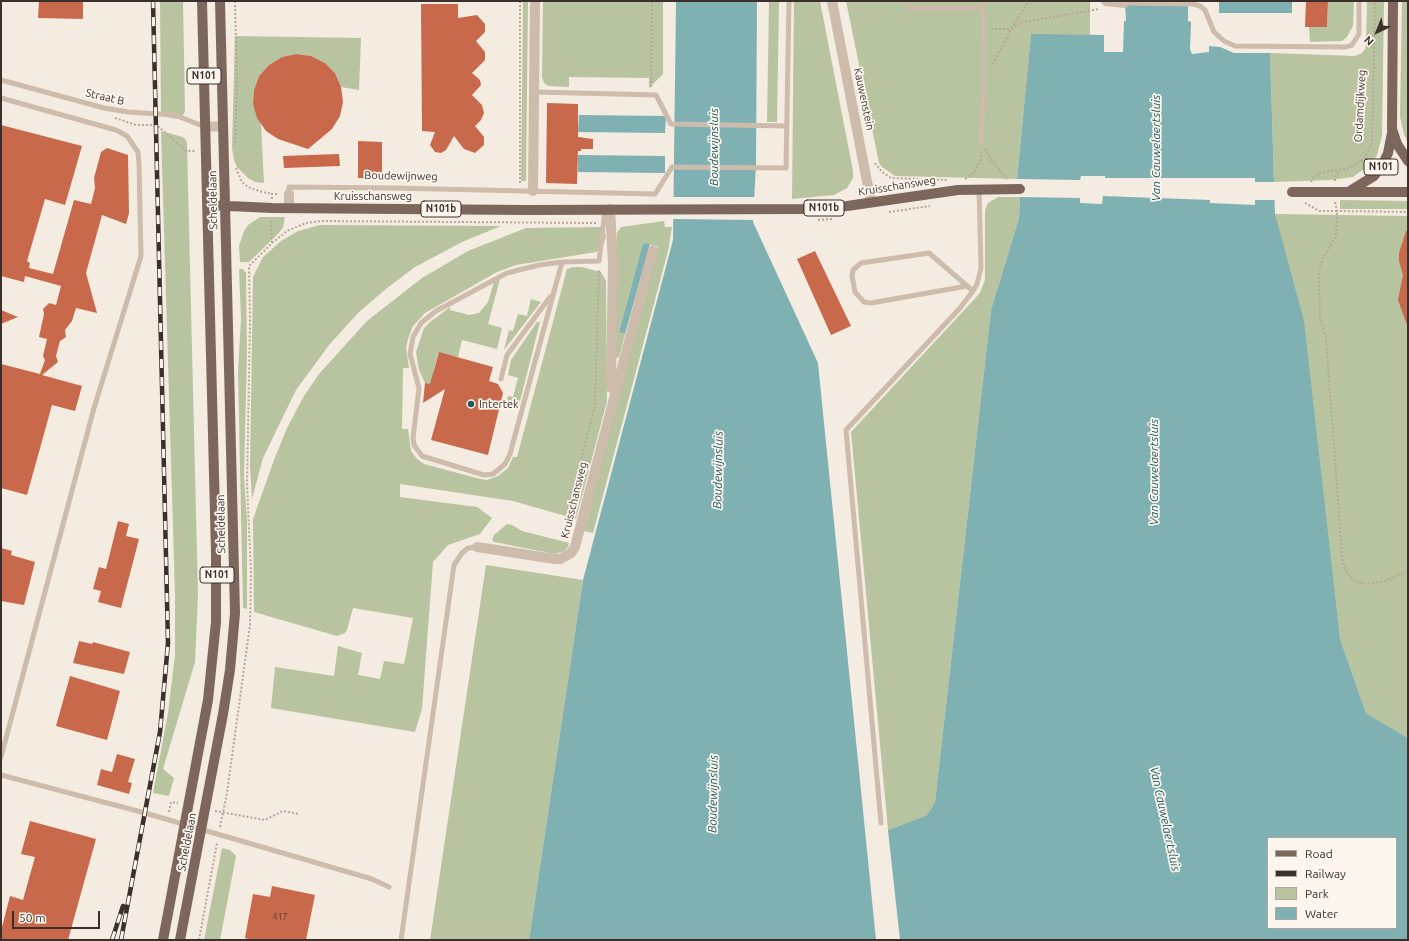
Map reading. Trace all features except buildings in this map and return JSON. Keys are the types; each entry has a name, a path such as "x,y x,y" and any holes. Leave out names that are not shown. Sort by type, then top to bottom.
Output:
{"main road":[{"name":"Scheldelaan","path":"163,940 208,700 216,622 217,559 202,1"},
{"name":"Scheldelaan","path":"180,940 227,690 235,613 220,1"},
{"name":"N101","path":"1350,192 1374,176 1383,164 1390,148 1392,129 1393,1"},
{"name":"N101","path":"1392,129 1397,144 1408,162"},
{"name":"Kruisschansweg","path":"208,205 272,208 527,210 776,209 822,208 945,191 1020,189"},
{"path":"1292,192 1408,192"}],"street":[{"path":"533,191 535,1"},
{"name":"Kauwenstein","path":"832,1 871,202"},
{"path":"1108,2 1124,3"},
{"path":"206,127 223,126"},
{"name":"Boudewijnweg","path":"289,194 289,208"},
{"name":"Kruisschansweg","path":"608,209 613,262 611,404"},
{"name":"Kruisschansweg","path":"477,547 560,559 571,553 575,547 611,404 653,250"}],"lane":[{"path":"533,191 655,194 672,167 786,168 789,1"},
{"path":"909,1 909,8 983,8"},
{"path":"981,142 984,81 983,1"},
{"path":"1124,3 1192,4 1200,6 1207,14 1214,32 1224,42 1235,46 1346,48 1352,45 1359,34 1358,1"},
{"name":"Straat B","path":"1,80 104,108 128,112 175,115 206,127"},
{"path":"535,92 656,95 671,124 758,127 787,126"},
{"path":"1,98 116,130 127,136 138,152 141,256 94,408 1,757"},
{"name":"Boudewijnweg","path":"289,194 289,187 533,191"},
{"path":"882,823 846,430 960,308 977,284 981,268 979,189"},
{"path":"562,262 510,454 505,464 493,474 484,475 422,456 414,445 413,438 419,388 410,354 416,330 428,316 492,279 522,269 562,262 599,261 603,223 608,209"},
{"path":"967,286 871,303 864,302 855,292 852,276 856,265 861,263 929,253 973,291"},
{"path":"501,379 507,355 552,295"},
{"path":"401,940 454,565 462,552 468,548 477,547"},
{"path":"1,775 184,825 372,879 389,887"}],"path":[{"path":"224,151 235,151 237,86 234,1"},
{"path":"520,1 518,182 533,191"},
{"path":"651,95 652,1"},
{"path":"984,81 1011,29 1029,1"},
{"name":"Ordamdijkweg","path":"1306,192 1313,178 1320,173 1350,168 1364,159 1372,143 1375,1"},
{"path":"984,30 1011,29 1022,22 1104,9 1108,2"},
{"path":"104,108 116,120 136,125 152,125 159,127 186,151 206,152"},
{"path":"972,180 965,180 974,173 981,158 981,142"},
{"path":"981,142 992,161 1009,181 1020,189"},
{"path":"236,162 238,175 242,182 258,191 272,194"},
{"path":"875,162 882,172 891,178 949,180"},
{"path":"1340,170 1335,178 1337,211 1336,236 1319,268 1320,318 1326,337 1342,556 1345,569 1353,580 1368,584 1385,581 1408,570"},
{"path":"1292,192 1310,207 1318,211 1408,212"},
{"path":"272,208 272,243"},
{"path":"199,940 228,793 250,625 251,572 247,484 250,321 249,266 272,243 287,231 306,222 603,223"},
{"path":"568,509 595,406 599,261"},
{"path":"223,813 265,820 283,811 299,814"}],"green space":[{"path":"160,1 183,1 185,110 184,114 177,119 161,116"},
{"path":"523,1 528,1 526,181 521,181"},
{"path":"543,1 663,1 663,74 649,88 649,78 569,77 569,87 548,86 544,83 542,77"},
{"path":"769,1 779,1 777,122 767,122"},
{"path":"794,1 820,1 853,171 853,178 847,188 834,195 792,199"},
{"path":"846,1 1090,1 1090,35 1031,35 1017,179 895,176 882,167 879,163"},
{"path":"1328,1 1354,1 1353,26 1347,37 1342,41 1310,42 1309,27 1327,27"},
{"path":"1367,1 1384,1 1382,136 1377,155 1372,163 1353,177 1331,180 1274,182 1270,53 1355,56 1362,53 1365,49 1366,43"},
{"path":"1402,1 1408,1 1408,143 1400,117"},
{"path":"235,36 361,38 359,90 341,87 335,73 325,63 311,56 296,54 282,57 269,65 259,76 254,90 253,104 261,124 264,183 255,182 248,178 237,167 234,160 232,148"},
{"path":"161,131 183,137 187,144 198,595 195,662 163,769 174,778 169,796 153,793 168,713 175,655 175,594"},
{"path":"998,197 1020,197 1019,218 991,310 935,802 927,815 888,830 851,432 980,293 985,280 985,210 988,203"},
{"path":"1340,200 1408,201 1408,209 1340,209"},
{"path":"1275,214 1408,216 1408,738 1366,713 1340,639"},
{"path":"260,217 285,217 283,227 279,233 249,262 240,262 239,246 244,231 248,225"},
{"path":"664,221 665,227 672,227 668,251 593,533 584,531 658,246 643,243 619,332 625,334 619,358 616,357 617,233 621,227"},
{"path":"320,225 501,226 462,242 415,267 387,288 358,313 329,345 296,390 263,458 252,499 250,467 253,277 263,257 281,241 298,231"},
{"path":"601,227 606,236 604,243 596,252 516,265 497,272 425,313 413,326 406,348 409,368 403,368 402,429 408,429 411,451 417,459 424,464 480,479 487,480 498,476 508,468 513,457 517,457 567,269 581,267 601,272 606,281 607,401 576,519 513,501 400,484 400,497 477,507 492,518 480,534 448,545 433,562 422,709 415,732 271,708 275,667 334,676 338,646 362,653 358,675 380,679 384,661 404,664 413,618 353,608 347,630 345,633 337,636 254,612 253,519 287,428 304,396 319,374 367,321 422,278 468,251 526,228"},
{"path":"239,269 243,269 246,273 247,352 244,476 247,521 247,609 243,608 238,371 241,319"},
{"path":"500,279 488,324 502,328 497,349 462,340 458,357 438,354 433,372 448,376 445,389 425,383 419,370 416,352 424,328 450,307 450,310 469,315 479,313 488,302 494,282"},
{"path":"531,299 541,302 504,350 509,330 513,331 518,314 527,316"},
{"path":"537,322 540,322 518,409 506,405 508,396 513,397 518,378 508,375 511,360"},
{"path":"507,524 512,525 522,531 569,543 568,547 564,551 555,554 494,542 492,540 494,535"},
{"path":"486,565 583,580 529,940 430,940"},
{"path":"222,848 230,850 236,856 220,940 204,940"}],"water":[{"name":"Boudewijnsluis","path":"676,1 757,1 756,164 753,222 818,363 876,940 529,940 583,580 673,240"},
{"name":"Van Cauwelaertsluis","path":"1125,1 1188,1 1188,21 1191,22 1190,49 1192,54 1209,52 1209,46 1220,47 1234,53 1270,53 1275,214 1304,321 1340,639 1366,713 1408,738 1408,940 900,940 888,830 927,815 935,802 991,310 1019,218 1021,179 1017,179 1031,34 1104,35 1104,52 1123,52 1124,21 1126,21"},
{"path":"1219,1 1292,1 1292,13 1219,13"},
{"path":"579,115 666,116 665,133 578,132"},
{"path":"578,155 665,156 665,173 578,172"},
{"path":"643,243 650,244 625,334 619,332"}],"pier":[{"path":"1081,176 1105,176 1105,178 1255,178 1255,182 1276,182 1277,200 1255,200 1255,205 1210,203 1210,200 1103,196 1102,204 1080,203 1080,198 1020,197 1021,179 1080,180"},
{"path":"672,197 756,197 755,220 672,219"}],"railway":[{"path":"121,940 160,732 168,643 153,1"},
{"path":"112,940 123,906"}],"place":[{"name":"Intertek","path":"471,404"}]}
